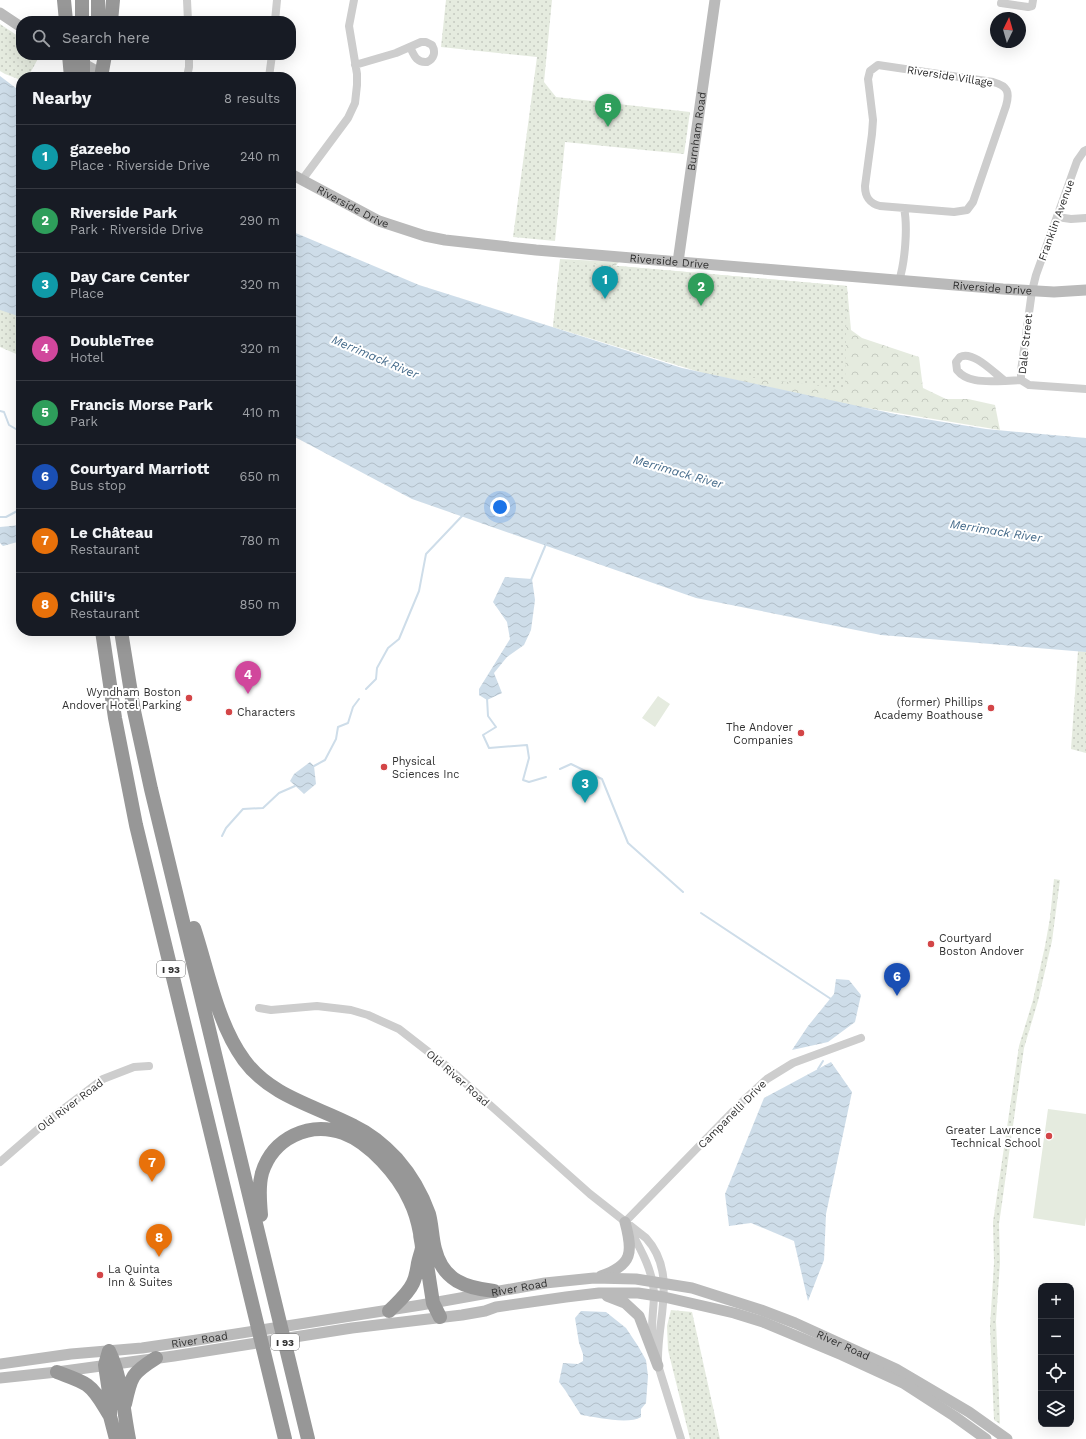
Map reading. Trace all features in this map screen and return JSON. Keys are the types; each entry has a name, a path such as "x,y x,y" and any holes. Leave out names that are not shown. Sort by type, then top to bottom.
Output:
{"highway":[{"path":"64,0 66,16"},
{"path":"82,0 82,16"},
{"path":"98,0 98,16"},
{"path":"111,16 113,0"},
{"path":"69,60 70,72"},
{"path":"83,60 83,72"},
{"path":"98,60 100,72"},
{"path":"101,72 104,60"},
{"name":"I 93","path":"103,636 114,718 136,825 285,1439"},
{"name":"I 93","path":"122,636 134,711 166,853 308,1439"},
{"path":"166,853 194,930 222,1015 236,1048 245,1062 259,1076 282,1093 355,1126 388,1149 404,1168 422,1196 429,1215 428,1249 413,1284 389,1310"},
{"path":"265,1257 260,1186 262,1173 274,1151 282,1142 293,1135 304,1131 320,1129 344,1133 370,1149 395,1176 405,1190 428,1249 440,1318"},
{"path":"428,1249 454,1280 470,1288 494,1291"},
{"path":"109,1351 110,1416 116,1439"},
{"path":"129,1439 126,1425 125,1406 131,1380 138,1369 156,1358"},
{"path":"110,1365 125,1406"},
{"path":"57,1372 74,1378 87,1385 97,1395 110,1416"},
{"path":"270,1373 278,1439"}],"main road":[{"name":"Burnham Road","path":"678,262 715,0"},
{"path":"0,13 16,24"},
{"path":"77,60 99,72"},
{"name":"Riverside Drive","path":"296,177 379,221 425,236 451,241 898,281 1032,291 1086,290"},
{"path":"594,1278 616,1270 623,1265 628,1257 630,1247 625,1222"},
{"name":"River Road","path":"0,1364 71,1354 142,1348 307,1324 545,1283 594,1278 653,1281 662,1291 763,1322 842,1355 903,1383 977,1435 986,1439"},
{"name":"River Road","path":"0,1378 110,1365 352,1328 440,1318 485,1311 496,1307 599,1293 662,1291 692,1288 726,1298 795,1323 896,1370 969,1412 1007,1439"},
{"path":"599,1293 625,1303 639,1316 658,1366"}],"street":[{"path":"187,0 188,16"},
{"path":"275,16 277,0"},
{"path":"302,180 336,136 352,112 355,104 357,85 349,26 354,0"},
{"path":"1001,3 1028,8 1032,6 1034,0"},
{"path":"355,65 396,53 410,47"},
{"path":"188,72 189,60"},
{"path":"270,72 271,60"},
{"name":"Riverside Village","path":"878,65 993,82 1003,85 1008,92 1006,106 973,202 969,208 964,211 954,212 904,208 876,205 871,203 866,195 865,186 872,134 868,79 870,71 878,65"},
{"name":"Franklin Avenue","path":"1032,291 1038,268 1077,161 1085,150"},
{"path":"898,281 897,269 901,217 904,208"},
{"path":"1057,217 1086,218"},
{"name":"Dale Street","path":"1032,291 1021,366 1021,380 1030,384 1086,389"},
{"path":"1004,381 970,355 962,356 956,362 957,370 968,378 980,381 1004,381 1021,380"},
{"name":"Old River Road","path":"259,1008 271,1010 317,1006 351,1010 375,1018 398,1029 444,1064 590,1194 646,1238 653,1245 661,1266 662,1291"},
{"name":"Campanelli Drive","path":"625,1222 744,1099 767,1079 793,1063 861,1038"},
{"name":"Old River Road","path":"0,1162 45,1123 103,1079 118,1072 149,1066"},
{"name":"Old River Road","path":"625,1222 641,1250 653,1281"},
{"path":"662,1291 658,1366 681,1439"}],"green space":[{"path":"446,0 552,0 544,82 556,97 690,112 684,154 565,142 555,241 513,237 537,57 441,47"},
{"path":"0,24 16,35 16,60 37,60 31,72 16,72 16,78 0,71"},
{"path":"560,259 619,262 615,266 847,286 851,330 862,338 919,357 923,388 946,399 968,399 995,405 1000,430 855,406 703,373 644,351 553,327"},
{"path":"560,261 847,286 845,389 696,371 553,327"},
{"path":"0,304 16,312 16,354 0,347"},
{"path":"1078,651 1086,652 1086,753 1071,749"},
{"path":"658,696 670,704 655,727 642,718"},
{"path":"1054,879 1060,880 1052,941 1038,1001 1024,1048 999,1224 1000,1262 996,1321 1000,1424 994,1420 990,1327 994,1263 993,1222 1019,1046 1033,1000 1045,946 1050,918"},
{"path":"1048,1109 1086,1114 1085,1226 1033,1218"},
{"path":"671,1310 692,1312 720,1439 690,1439 668,1350 667,1326"}],"water":[{"path":"0,76 16,88 16,315 0,310"},
{"name":"Merrimack River","path":"296,233 419,285 682,368 895,414 986,429 1086,438 1086,652 881,635 696,598 412,499 296,438"},
{"path":"16,525 16,542 3,546 0,543 0,527"},
{"path":"505,577 532,579 535,600 531,630 524,645 507,657 494,673 502,693 487,700 479,695 479,689 510,639 507,622 493,602"},
{"path":"310,762 314,766 316,784 304,794 290,781 294,774"},
{"path":"836,979 849,980 861,995 855,1022 828,1042 792,1050 808,1026 834,994"},
{"path":"831,1062 852,1092 826,1214 824,1260 808,1301 794,1241 751,1223 729,1226 725,1194 764,1098"},
{"path":"581,1311 606,1312 626,1328 646,1360 648,1376 646,1403 641,1409 641,1417 620,1420 581,1415 559,1382 563,1363 578,1364 583,1361 583,1354 579,1343 575,1318"}],"waterway":[{"path":"0,411 4,412 9,425 16,429"},
{"path":"0,517 6,517 16,512"},
{"path":"366,689 376,679 377,668 388,648 399,639 419,591 426,554 463,515"},
{"path":"531,580 546,544"},
{"path":"487,698 488,716 496,727 483,735 489,748 527,745 529,758 523,780 529,782 546,777"},
{"path":"314,766 325,760 336,739 338,727 348,723 353,707 359,699"},
{"path":"560,769 571,764 602,779 628,843 683,892"},
{"path":"222,836 226,828 243,809 263,808 279,793 295,786"},
{"path":"701,913 831,999"},
{"path":"818,1069 823,1061"}],"place":[{"name":"Francis Morse Park","path":"608,127"},
{"name":"gazeebo","path":"605,299"},
{"name":"Riverside Park","path":"701,306"},
{"name":"DoubleTree","path":"248,694"},
{"name":"Wyndham Boston Andover Hotel Parking","path":"189,698"},
{"name":"(former) Phillips Academy Boathouse","path":"991,708"},
{"name":"Characters","path":"229,712"},
{"name":"The Andover Companies","path":"801,733"},
{"name":"Physical Sciences Inc","path":"384,767"},
{"name":"Day Care Center","path":"585,803"},
{"name":"Courtyard Boston Andover","path":"931,944"},
{"name":"Courtyard Marriott","path":"897,996"},
{"name":"Greater Lawrence Technical School","path":"1049,1136"},
{"name":"Le Château","path":"152,1182"},
{"name":"Chili's","path":"159,1257"},
{"name":"La Quinta Inn & Suites","path":"100,1275"}]}
